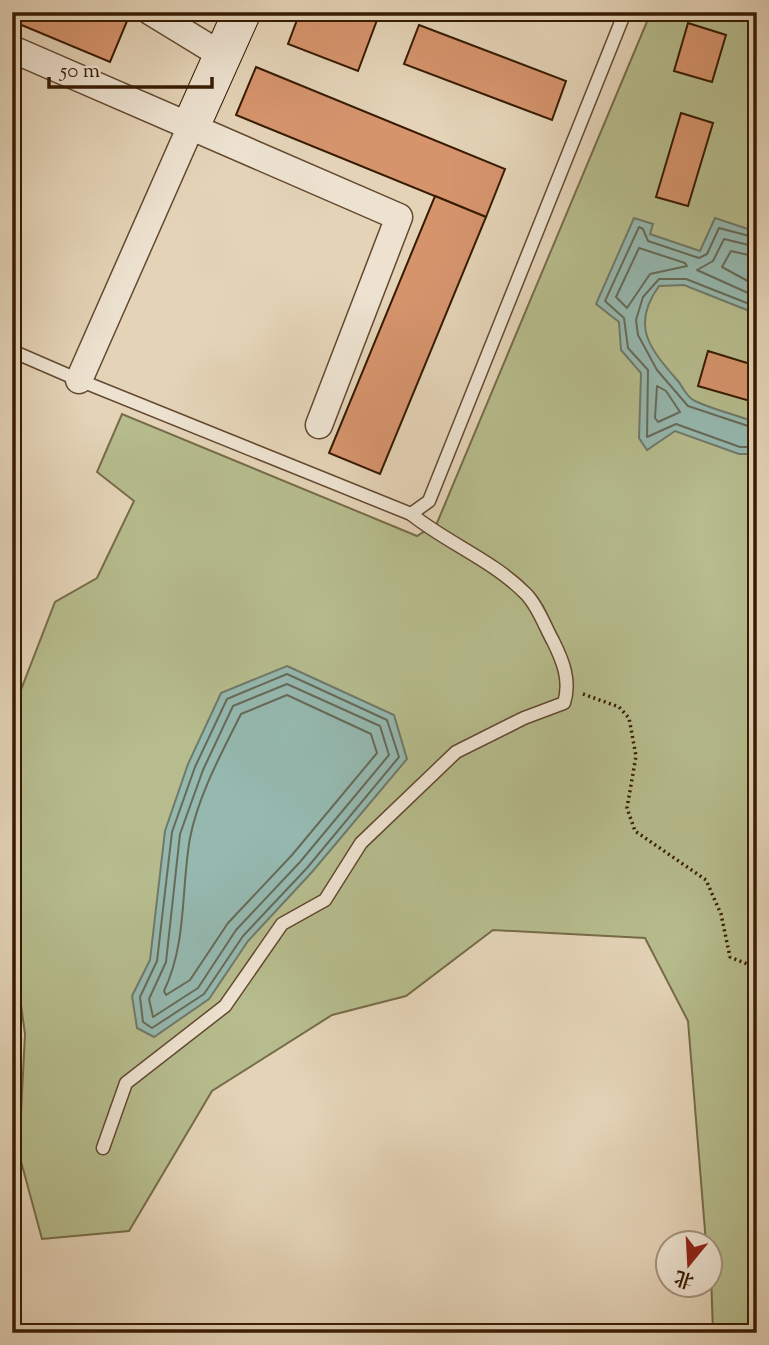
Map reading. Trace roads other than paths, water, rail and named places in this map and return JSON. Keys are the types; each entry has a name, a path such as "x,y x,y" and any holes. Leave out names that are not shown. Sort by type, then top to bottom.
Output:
{"street":[{"path":"150,12 223,56"},
{"path":"79,380 242,12"},
{"path":"12,49 399,217 319,425"}],"lane":[{"path":"411,514 429,501 625,12"},
{"path":"12,351 411,514 434,532 486,562 528,596 562,657 569,689 564,703 524,718 456,752 361,843 325,900 282,924 225,1006 126,1083 103,1148"}],"water":[{"path":"634,218 653,224 650,234 700,251 715,218 757,232 757,314 684,285 659,286 650,300 645,325 652,347 690,397 757,423 757,454 739,454 675,431 647,450 639,438 641,373 621,350 619,322 596,304"},
{"path":"287,666 394,715 407,759 312,872 248,941 209,999 154,1037 137,1028 132,996 150,960 165,831 188,764 221,693"}]}
